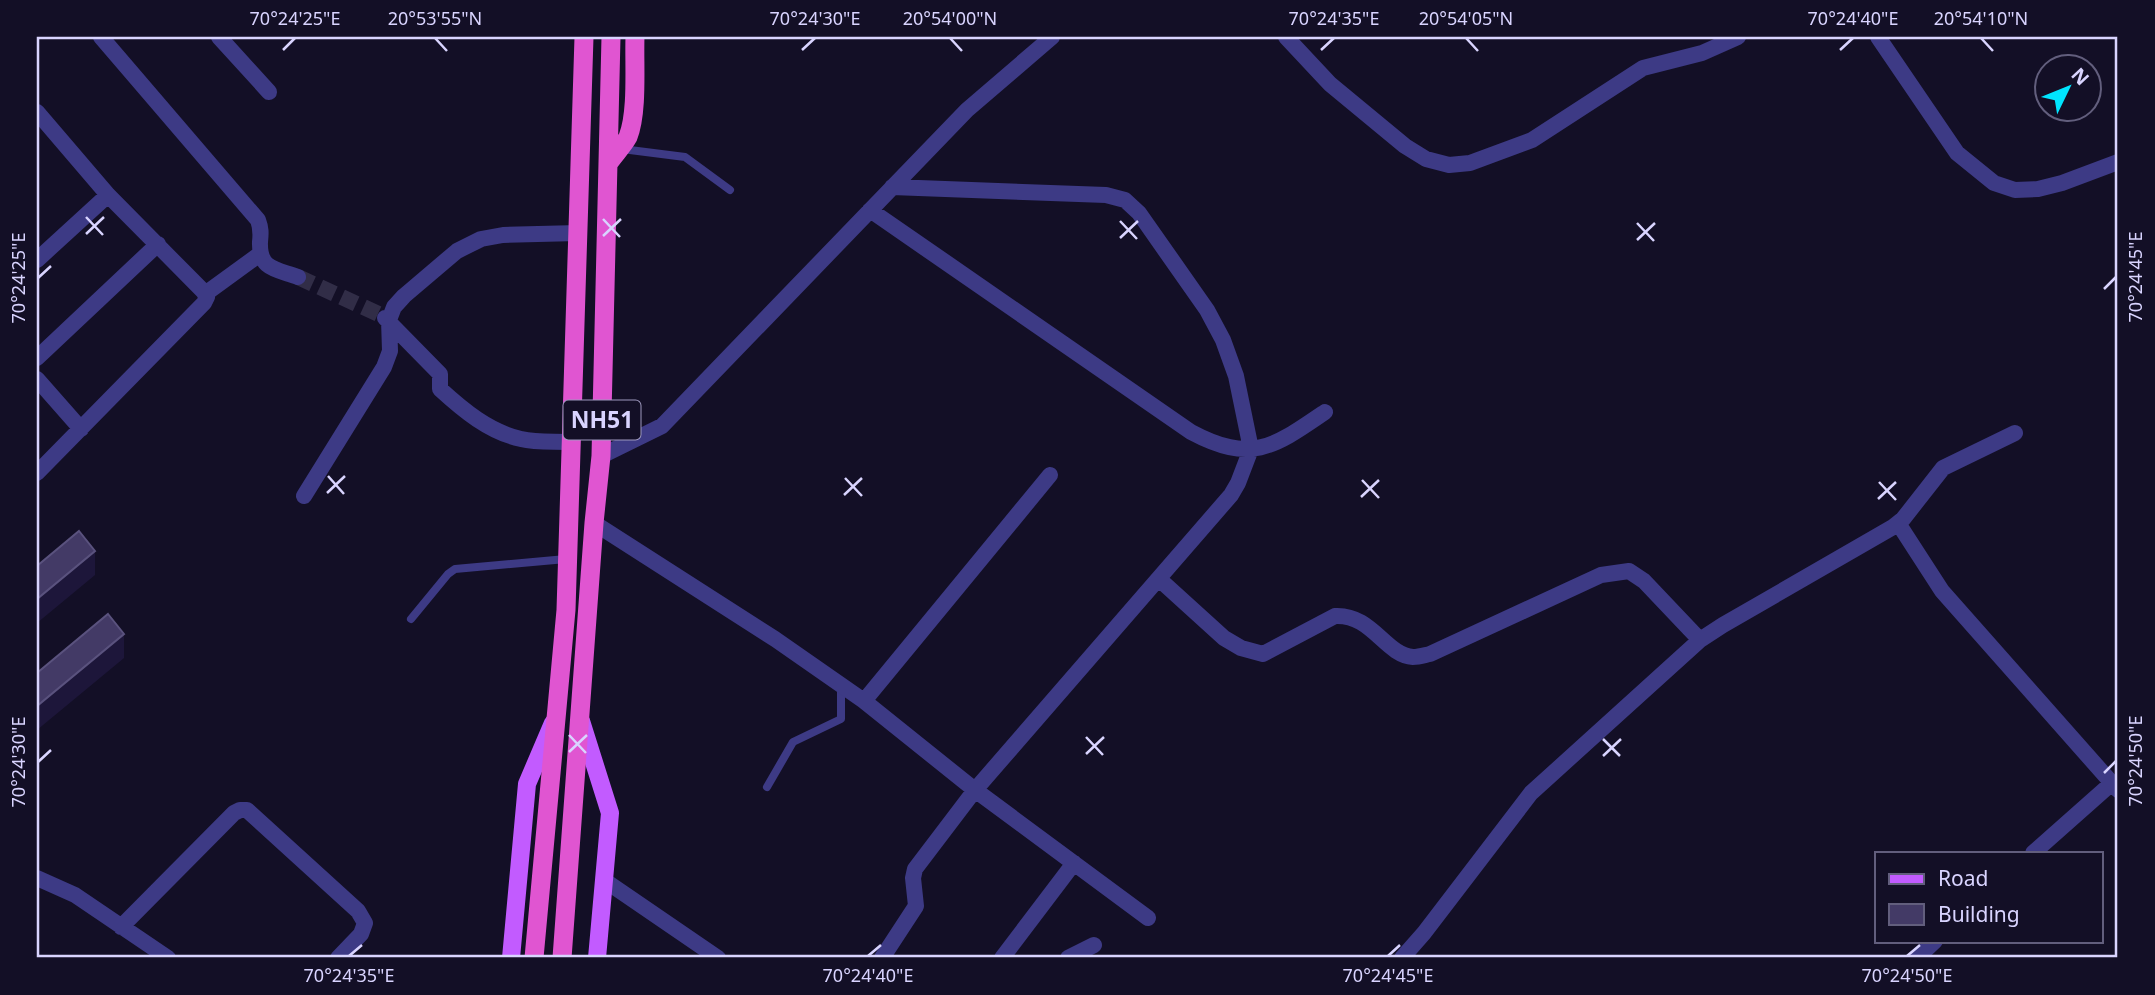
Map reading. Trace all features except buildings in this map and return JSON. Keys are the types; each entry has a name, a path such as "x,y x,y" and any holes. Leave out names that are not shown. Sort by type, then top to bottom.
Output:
{"highway":[{"name":"NH51","path":"534,958 566,610 584,37"},
{"name":"NH51","path":"562,958 601,456 614,156 611,37"},
{"path":"614,156 627,138 633,113 635,37"}],"main road":[{"path":"511,958 527,784 556,715"},
{"path":"580,718 610,813 597,958"}],"street":[{"path":"102,37 258,220 262,229 262,261 268,266 298,277"},
{"path":"219,37 269,92"},
{"path":"601,456 662,426 967,110 1052,37"},
{"path":"1286,37 1330,84 1405,146 1426,159 1449,164 1469,163 1532,140 1643,68 1702,53 1738,37"},
{"path":"1878,37 1957,153 1994,183 2015,190 2038,189 2118,162"},
{"path":"37,112 108,195 158,244 206,297 204,303 37,473"},
{"path":"882,958 916,906 913,878 915,869 975,790 1235,489 1251,449 1236,376 1215,324 1139,214 1125,200 1106,195 892,187"},
{"path":"37,260 108,195"},
{"path":"870,210 1191,432 1219,445 1235,449 1266,447 1283,440 1325,412"},
{"path":"304,496 384,367 390,351 386,318 404,296 457,251 481,239 503,235 578,233"},
{"path":"37,358 158,244"},
{"path":"205,294 260,254"},
{"path":"386,318 440,374 440,389 469,414 500,432 519,439 571,442"},
{"path":"40,388 81,429"},
{"path":"1402,958 1531,793 1700,640 1898,523 1943,468 2015,433"},
{"path":"864,701 1051,475"},
{"path":"594,523 775,639 864,701 975,790 1148,918"},
{"path":"1898,523 1941,591 2115,786 2034,852"},
{"path":"1158,579 1223,638 1241,648 1263,654 1335,616 1361,621 1399,651 1412,657 1430,654 1601,575 1629,572 1644,581 1700,640"},
{"path":"121,927 234,813 247,810 358,911 365,923 361,934 338,958"},
{"path":"1002,958 1074,863"},
{"path":"37,878 75,895 168,958"},
{"path":"604,880 718,958"},
{"path":"1917,958 1934,942"},
{"path":"1068,958 1094,945"}],"lane":[{"path":"614,156 685,157 730,190"},
{"path":"411,619 455,569 568,559"},
{"path":"767,787 793,742 841,719 841,685"}],"tunnel":[{"path":"298,277 383,316"}]}
